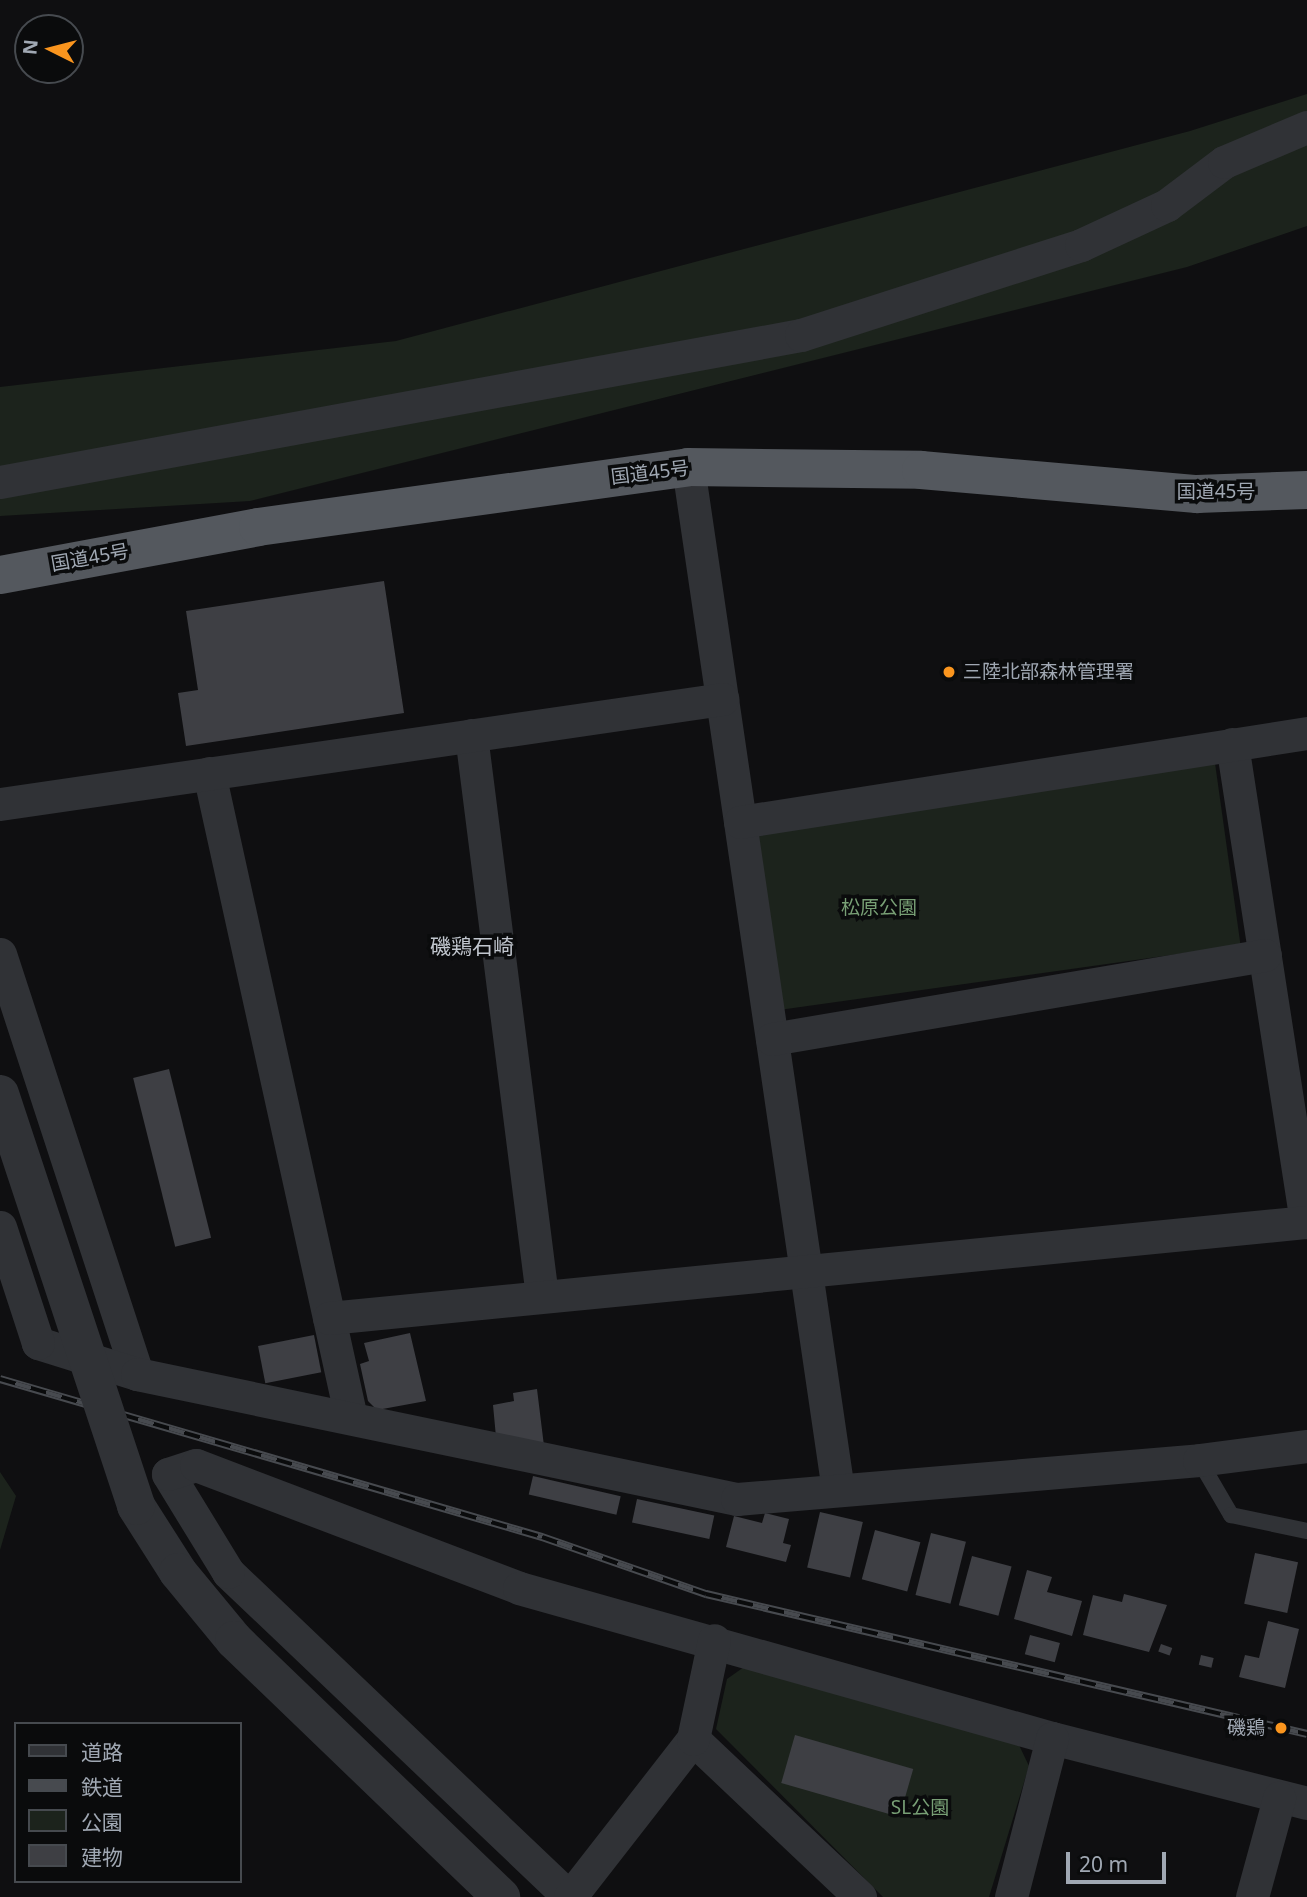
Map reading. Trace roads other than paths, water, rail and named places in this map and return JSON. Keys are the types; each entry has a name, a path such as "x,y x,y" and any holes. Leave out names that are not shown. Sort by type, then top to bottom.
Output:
{"highway":[{"name":"国道45号","path":"0,575 258,527 688,467 921,470 1197,494 1307,490"}],"street":[{"path":"0,482 801,335 1082,245 1167,205 1224,162 1307,127"},
{"path":"688,467 838,1490"},
{"path":"0,803 722,699"},
{"path":"740,822 1307,733"},
{"path":"471,735 542,1296"},
{"path":"329,1318 1306,1222 1232,744"},
{"path":"209,773 351,1418"},
{"path":"0,954 137,1374"},
{"path":"772,1039 1265,955"},
{"path":"0,1094 136,1506 178,1572 234,1640 501,1897"},
{"path":"0,1227 37,1343 137,1374 737,1499 1199,1460 1307,1446"},
{"path":"714,1640 693,1739 569,1897 228,1572 168,1474 196,1465 519,1588 714,1640 1052,1738 1293,1801 1252,1897"},
{"path":"1011,1897 1052,1738"},
{"path":"693,1739 860,1897"}],"lane":[{"path":"1199,1460 1231,1515 1307,1531"}],"railway":[{"path":"0,1379 542,1537 706,1594 1307,1734"}],"place":[{"name":"三陸北部森林管理署","path":"949,672"},
{"name":"磯鶏","path":"1281,1728"}],"district":[{"name":"磯鶏石崎","path":"472,946"}],"park label":[{"name":"松原公園","path":"879,908"},
{"name":"SL公園","path":"920,1808"}]}
